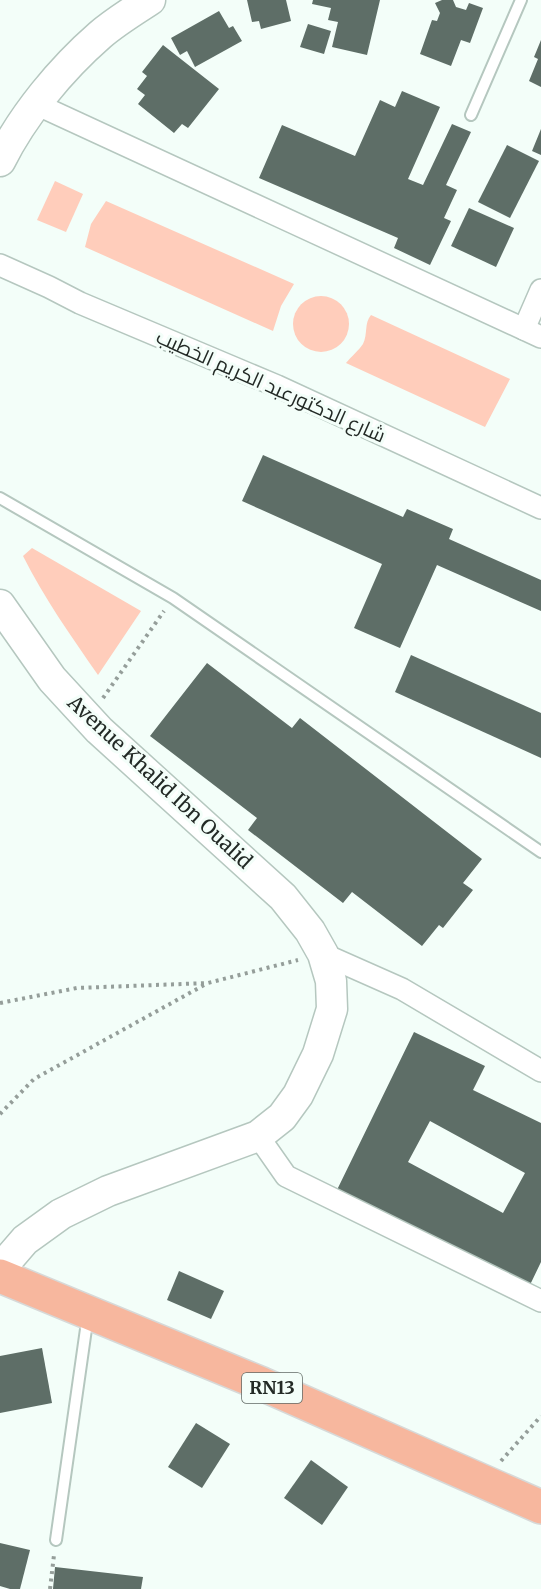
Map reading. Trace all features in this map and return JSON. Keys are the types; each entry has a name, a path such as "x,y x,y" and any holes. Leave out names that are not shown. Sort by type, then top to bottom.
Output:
{"main road":[{"path":"0,162 36,104 69,66 101,33 150,0"},
{"name":"Avenue Khalid Ibn Oualid","path":"0,605 52,679 99,730 283,897 310,931 324,954 331,981 332,1009 318,1054 298,1095 282,1117 258,1136 108,1191 61,1214 25,1240 0,1269"},
{"name":"RN13","path":"0,1276 262,1384 541,1507"}],"street":[{"path":"36,104 532,333 541,290"},
{"name":"شارع الدكتورعبد الكريم الخطيب","path":"0,265 80,303 277,386 541,508"},
{"path":"324,954 402,989 541,1071"},
{"path":"258,1136 286,1176 539,1295"}],"lane":[{"path":"471,115 521,0"},
{"path":"0,498 172,598 541,852"},
{"path":"56,1540 88,1311"}],"path":[{"path":"89,719 172,598"},
{"path":"0,1003 77,988 208,983 324,954"},
{"path":"0,1114 34,1079 208,983"},
{"path":"482,1481 541,1416"},
{"path":"50,1589 56,1540"}],"shaded area":[{"path":"55,181 83,194 66,232 37,220"},
{"path":"106,201 294,284 281,306 273,331 85,247 91,224"},
{"path":"321,296 332,298 341,304 347,313 349,324 347,335 341,344 332,350 321,352 310,350 301,344 295,335 293,324 295,313 301,304 310,298"},
{"path":"371,315 510,379 485,427 346,363 363,344"},
{"path":"32,548 141,611 98,675 31,572 23,556"}],"building":[{"path":"247,0 286,0 291,21 261,29 259,21 252,22"},
{"path":"313,0 380,0 367,55 332,47 338,22 328,20 331,8 312,4"},
{"path":"442,0 453,0 456,7 466,10 469,3 483,8 470,43 461,40 451,66 420,54 432,20 437,21 440,13 435,3"},
{"path":"219,11 229,28 233,26 242,41 195,67 187,51 180,55 171,38"},
{"path":"308,24 331,31 324,54 300,47"},
{"path":"541,40 541,87 529,81 538,59 534,57"},
{"path":"163,45 219,89 188,128 182,124 174,133 138,104 145,95 137,89 147,76 142,72"},
{"path":"402,91 440,107 408,179 423,185 452,124 471,132 446,185 457,190 444,218 451,221 430,265 394,248 398,238 259,178 282,125 355,156 380,100 395,107"},
{"path":"541,129 541,155 532,151"},
{"path":"507,145 539,161 510,218 478,202"},
{"path":"469,208 514,228 496,267 451,246"},
{"path":"263,455 403,517 407,509 453,529 449,539 541,580 541,611 437,565 400,648 354,628 382,564 242,501"},
{"path":"411,655 541,713 541,758 395,692"},
{"path":"207,663 292,728 300,718 482,859 463,883 473,890 443,928 439,925 422,946 352,892 343,903 248,830 257,818 150,736"},
{"path":"414,1032 485,1066 473,1090 541,1123 541,1262 529,1287 335,1194","holes":["430,1121 525,1173 503,1213 408,1162"]},
{"path":"179,1271 224,1291 211,1319 167,1300"},
{"path":"42,1348 52,1403 0,1413 0,1356"},
{"path":"196,1423 230,1444 202,1488 168,1467"},
{"path":"311,1460 348,1487 322,1525 284,1498"},
{"path":"0,1543 30,1550 20,1589 0,1586"},
{"path":"55,1567 143,1577 141,1589 53,1589"}]}
